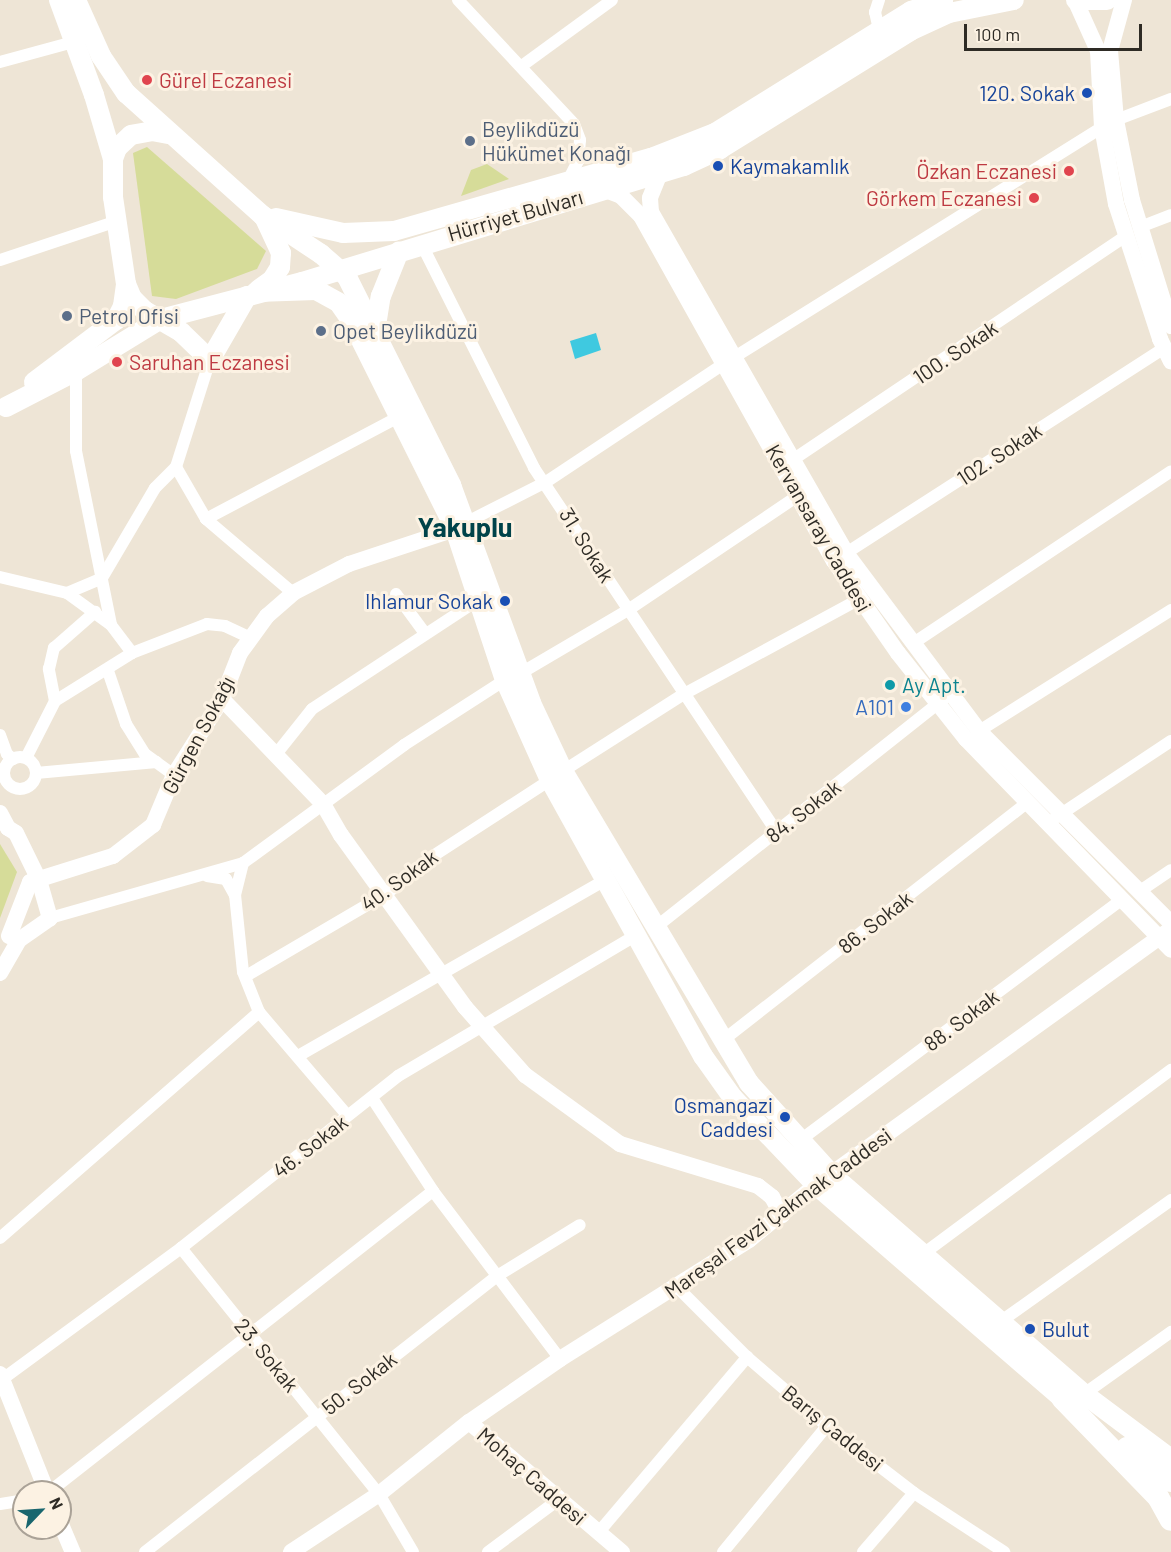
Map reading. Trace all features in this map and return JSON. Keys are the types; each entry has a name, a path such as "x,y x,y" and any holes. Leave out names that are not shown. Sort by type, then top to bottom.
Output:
{"highway":[{"path":"1062,1398 1171,1481"},
{"path":"1062,1398 1158,1497 1171,1520"}],"main road":[{"path":"59,0 112,159 117,221 126,284 139,306 161,319 210,360 251,294 272,280 280,267 281,253 262,214"},
{"path":"76,0 116,82 168,134 262,214 340,270 356,292 461,526 512,676"},
{"name":"Hürriyet Bulvarı","path":"262,214 322,230 368,234 422,224 693,144 911,11 943,0"},
{"name":"Hürriyet Bulvarı","path":"3,409 76,371 161,319 340,270 421,243 660,173 720,149 910,31 949,13 1014,0"},
{"path":"1075,0 1107,0"},
{"path":"112,159 117,148 131,135 147,131 168,134"},
{"path":"375,332 381,296 399,251"},
{"name":"Hürriyet Bulvarı","path":"3,409 116,320 123,306 126,284"},
{"path":"251,294 316,290 339,303 399,417 461,526 478,600 557,776 607,879 703,1056 733,1098 1062,1398"},
{"path":"76,371 88,344"},
{"path":"557,776 656,927 749,1083 799,1141 824,1180 923,1254 1084,1394 1171,1460"},
{"path":"636,934 656,927"}],"street":[{"path":"458,0 523,65 574,124 580,140 578,161 567,183"},
{"path":"523,65 612,0"},
{"path":"879,0 875,12 879,30"},
{"path":"1075,0 1098,51 1109,123 1133,231 1168,337"},
{"path":"1109,123 1110,51 1124,0"},
{"path":"0,62 73,42"},
{"path":"461,526 546,482 731,360 1109,123 1171,99"},
{"name":"Kervansaray Caddesi","path":"660,173 650,198 651,212 840,557 858,600 943,699 979,731 1123,899 1165,933 1171,950"},
{"name":"Kervansaray Caddesi","path":"603,189 621,196 641,216 731,360"},
{"name":"100. Sokak","path":"787,464 1133,231 1171,215"},
{"path":"0,260 117,221"},
{"name":"31. Sokak","path":"421,243 534,468 546,482 628,610 777,832"},
{"name":"102. Sokak","path":"840,557 1168,337"},
{"path":"67,593 102,578 155,488 176,467 210,360"},
{"path":"76,371 76,452 111,625"},
{"path":"206,519 399,417"},
{"name":"Kervansaray Caddesi","path":"787,464 799,495 840,557 912,644 966,739 1028,802 1055,817 1140,891 1171,923"},
{"path":"176,467 206,519 293,593"},
{"path":"912,644 1171,471"},
{"path":"9,936 25,922 50,918 243,863 323,804 512,676 628,610 799,495"},
{"name":"Gürgen Sokağı","path":"35,881 113,856 136,842 153,825 174,775 222,699 240,653 293,593 349,564 461,526"},
{"path":"0,577 67,593 111,625 132,653"},
{"path":"396,594 424,632"},
{"path":"277,753 312,709 424,632 478,600"},
{"name":"40. Sokak","path":"246,976 386,894 433,856 684,694 858,600"},
{"path":"979,731 1171,610"},
{"path":"55,701 49,669 54,648 95,612"},
{"path":"36,773 33,784 19,790 10,786 2,773 20,759 55,701 108,671 132,653 207,624 225,626 251,638"},
{"path":"108,671 126,724 145,754 174,775"},
{"path":"222,699 277,753 323,804 341,835 482,1028 525,1075 620,1144 758,1186 772,1197 782,1215"},
{"name":"84. Sokak","path":"656,927 943,699"},
{"path":"0,735 7,754 20,759 36,773 157,762"},
{"path":"1055,817 1171,741"},
{"name":"86. Sokak","path":"722,1041 1028,802"},
{"path":"0,813 8,828 16,832 35,881 38,910 50,918"},
{"path":"234,895 243,863"},
{"path":"1140,891 1171,870"},
{"path":"203,875 226,879 234,895 246,976 259,1012 347,1115"},
{"path":"298,1056 607,879"},
{"path":"0,954 35,881"},
{"name":"88. Sokak","path":"799,1141 1123,899"},
{"path":"0,973 19,940 50,918"},
{"name":"Mareşal Fevzi Çakmak Caddesi","path":"291,1552 379,1494 469,1422 560,1359 677,1287 782,1215 824,1180 1165,933"},
{"name":"46. Sokak","path":"1,1378 181,1248 398,1076 482,1028 636,934"},
{"path":"0,1238 259,1012"},
{"path":"923,1254 1171,1070"},
{"path":"372,1098 433,1191 560,1359"},
{"path":"63,1480 433,1191"},
{"path":"1000,1322 1171,1200"},
{"name":"50. Sokak","path":"145,1552 497,1276 580,1224"},
{"name":"23. Sokak","path":"181,1248 379,1494 413,1552"},
{"name":"Barış Caddesi","path":"677,1287 747,1357 827,1426 914,1493 1003,1552"},
{"path":"1084,1394 1171,1332"},
{"path":"598,1533 747,1357"},
{"path":"1,1378 43,1480"},
{"name":"Mohaç Caddesi","path":"469,1422 558,1500 622,1552"},
{"path":"723,1552 827,1426"},
{"path":"863,1552 914,1493"},
{"path":"489,1552 558,1500"}],"green space":[{"path":"147,147 266,251 257,269 176,299 152,296 133,153"},
{"path":"487,164 509,179 461,196 471,170"},
{"path":"0,844 17,872 0,918"}],"water":[{"path":"596,333 601,350 575,359 570,341"}],"place":[{"name":"Gürel Eczanesi","path":"147,80"},
{"name":"120. Sokak","path":"1087,93"},
{"name":"Beylikdüzü Hükümet Konağı","path":"470,141"},
{"name":"Kaymakamlık","path":"718,166"},
{"name":"Özkan Eczanesi","path":"1069,171"},
{"name":"Görkem Eczanesi","path":"1034,198"},
{"name":"Petrol Ofisi","path":"67,316"},
{"name":"Opet Beylikdüzü","path":"321,331"},
{"name":"Saruhan Eczanesi","path":"117,362"},
{"name":"Ihlamur Sokak","path":"505,601"},
{"name":"Ay Apt.","path":"890,685"},
{"name":"A101","path":"906,707"},
{"name":"Osmangazi Caddesi","path":"785,1117"},
{"name":"Bulut","path":"1030,1329"}],"district":[{"name":"Yakuplu","path":"465,527"}]}
